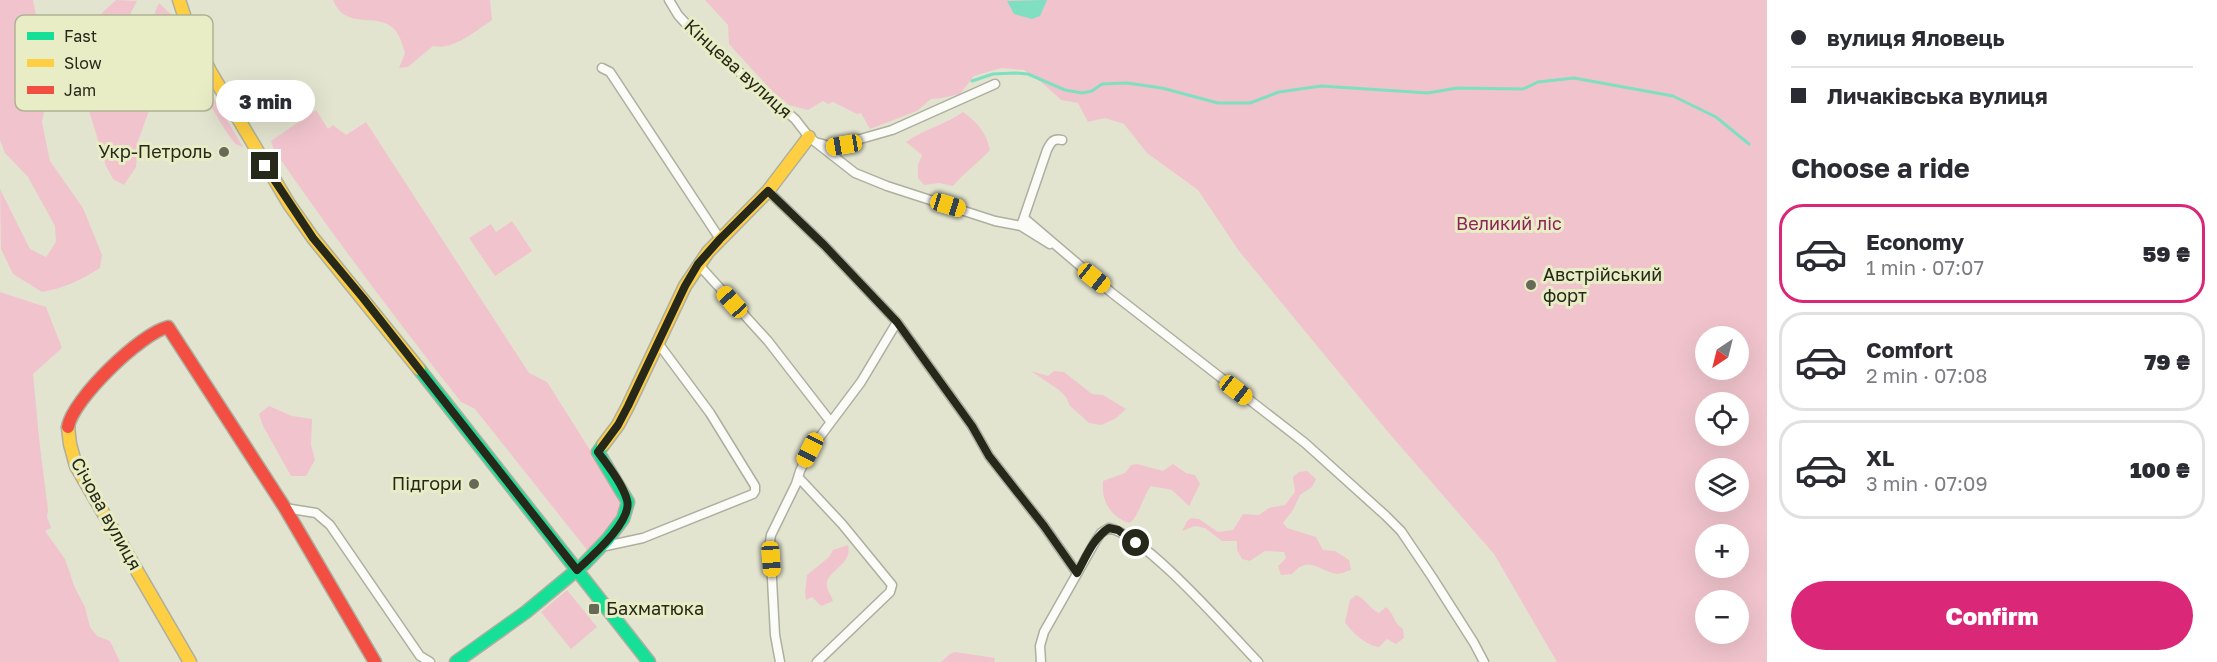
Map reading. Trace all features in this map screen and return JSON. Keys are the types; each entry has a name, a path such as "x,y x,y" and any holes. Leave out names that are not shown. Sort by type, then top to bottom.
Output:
{"street":[{"path":"179,0 184,15"},
{"name":"Кінцева вулиця","path":"669,0 678,15 699,38 795,119 809,137 855,173 867,179 995,220 1022,222 1305,443 1401,531 1484,662"},
{"path":"602,68 610,72 720,239"},
{"path":"213,74 295,213 313,238 363,298 649,662"},
{"path":"456,662 470,658 484,644 577,570 601,547 622,521 628,507 626,496 598,452 618,425 685,286 698,264 768,191 809,137 820,144 832,147 844,145 913,122 995,84"},
{"path":"1022,222 1047,150 1052,141 1062,140"},
{"path":"768,191 824,245 897,322 972,426 989,456 1044,526 1077,573"},
{"path":"698,264 768,341 830,421"},
{"path":"780,662 775,635 770,542 774,527 799,478 810,450 861,382 897,322"},
{"name":"Січова вулиця","path":"190,662 75,466 68,435 69,418 140,341 153,332 168,327 285,508"},
{"path":"601,547 643,538 753,494 756,488 710,413 658,343"},
{"path":"799,478 842,524 892,585 890,592 817,662"},
{"path":"285,508 375,662"},
{"path":"285,508 316,513 330,525 420,656 430,662"},
{"path":"1041,662 1040,646 1044,632 1101,533 1109,528 1118,530 1146,551 1191,592 1258,662"}],"green space":[{"path":"0,0 33,0 36,15 15,15 15,111 44,111 42,122 50,161 83,208 102,255 100,268 72,283 42,292 13,274 1,249 0,189 30,249 46,257 56,242 55,226 28,177 5,153 0,140"},
{"path":"116,0 137,1 130,15 100,15"},
{"path":"333,0 490,0 492,20 456,43 448,46 433,46 408,67 399,68 405,53 395,30 385,23 360,20 345,15"},
{"name":"Великий ліс","path":"705,0 1767,0 1767,662 1557,662 1494,554 1388,432 1239,251 1198,190 1147,153 1124,124 1105,118 1088,122 1078,103 1061,100 1024,70 1001,68 974,76 960,94 931,99 917,111 870,129 861,113 857,114 833,102 828,104 823,101 808,110 789,105 772,91 729,44 728,25"},
{"path":"159,3 172,15 154,15"},
{"path":"213,97 243,147 235,143 213,110"},
{"path":"316,110 328,129 333,125 346,135 366,122 529,373 547,382 616,491 620,505 618,514 606,532 587,550 475,409 461,402 365,277 274,150 271,141"},
{"path":"89,111 149,111 138,141 136,167 124,185 113,179 106,166"},
{"path":"963,112 981,128 990,150 953,186 939,183 924,185 918,178 918,165 922,155 906,142"},
{"path":"512,221 532,251 495,276 469,238 491,224 496,232"},
{"path":"0,292 46,307 62,348 33,374 47,517 51,528 45,531 65,559 75,588 85,607 90,627 97,636 110,641 120,662 0,662"},
{"path":"1031,371 1048,376 1054,371 1064,372 1092,394 1103,395 1126,409 1115,419 1101,425 1089,423 1070,406 1066,397 1059,390"},
{"path":"269,406 292,416 312,419 311,445 315,460 306,476 291,476 263,426 259,414"},
{"path":"1137,464 1163,471 1173,464 1186,473 1195,475 1200,484 1189,506 1172,490 1151,486 1130,523 1117,517 1106,502 1103,481 1125,473 1131,465"},
{"path":"1307,471 1316,479 1312,487 1300,495 1293,510 1283,523 1287,528 1316,537 1323,550 1335,551 1349,560 1351,570 1337,574 1315,566 1304,565 1292,574 1281,575 1278,566 1286,558 1284,552 1265,551 1250,561 1242,559 1237,550 1237,541 1222,541 1205,528 1195,526 1182,531 1191,518 1199,519 1218,532 1233,530 1243,514 1259,515 1269,508 1285,505 1295,492 1293,477 1299,472"},
{"path":"848,545 847,558 827,582 833,601 821,606 812,597 806,600 807,575 829,557 833,550"},
{"path":"567,590 597,627 571,649 541,612"},
{"path":"1356,595 1379,613 1386,607 1403,629 1404,638 1396,644 1387,639 1379,647 1369,644 1355,634 1345,622 1350,600"},
{"path":"955,652 995,658 994,662 941,662"}],"water":[{"path":"1047,0 1040,16 1032,19 1014,14 1007,1"}],"waterway":[{"path":"972,81 993,74 1028,74 1065,90 1082,93 1092,91 1102,84 1127,83 1162,88 1218,103 1250,103 1279,92 1321,86 1428,93 1457,88 1523,89 1538,82 1574,78 1673,96 1716,117 1749,144"}],"traffic: fast":[{"path":"419,369 649,662"},
{"path":"456,662 526,612 584,564 623,519 628,502 598,452 603,445"}],"traffic: slow":[{"path":"179,0 184,15"},
{"path":"213,76 289,204 313,238 419,369"},
{"path":"603,445 618,425 628,406 685,286 708,252 768,191 809,137"},
{"path":"68,427 76,466 190,662"}],"traffic: jam":[{"path":"68,427 72,415 109,369 142,341 168,327 285,508 375,662"}],"place":[{"name":"Укр-Петроль","path":"224,152"},
{"name":"Австрійський форт","path":"1531,285"},
{"name":"Підгори","path":"474,484"},
{"name":"Бахматюка","path":"594,609"}],"route":[{"path":"265,166 313,238 577,570 601,547 628,512 626,496 598,452 618,425 685,286 698,264 768,191 824,245 897,322 972,426 989,456 1044,526 1077,573 1101,533 1109,528 1118,530 1136,543"}]}
